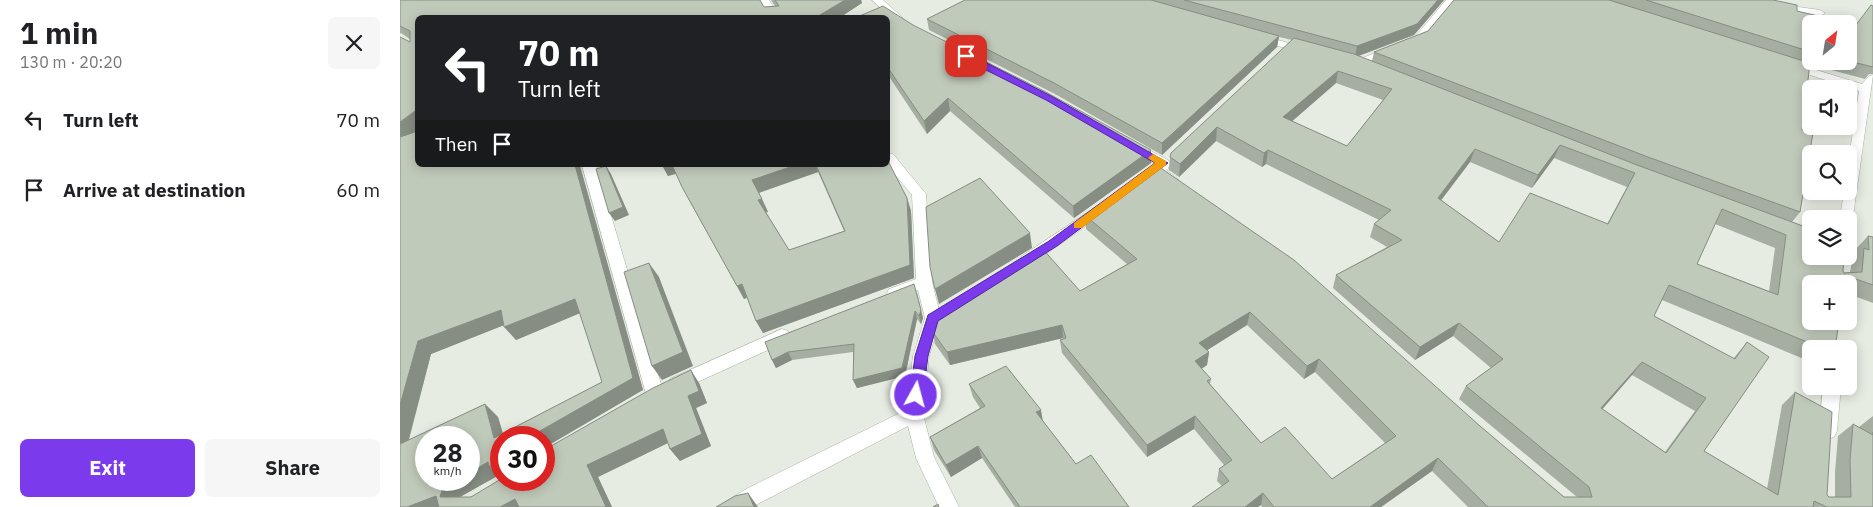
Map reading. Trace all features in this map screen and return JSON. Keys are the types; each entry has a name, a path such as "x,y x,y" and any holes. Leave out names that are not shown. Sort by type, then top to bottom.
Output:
{"street":[{"path":"764,0 774,15"},
{"path":"877,0 913,28"},
{"path":"1374,70 1352,62 1418,39 1452,0"},
{"path":"1763,4 1820,13"},
{"path":"1249,35 1313,52"},
{"path":"1273,59 1288,46"},
{"path":"1782,62 1869,84 1848,210"},
{"path":"1122,139 1160,172 1184,189"},
{"path":"1156,168 1176,150"},
{"path":"890,159 919,194 924,282 933,318 921,356 914,414 926,458 949,507"},
{"path":"590,167 655,394"},
{"path":"1013,268 1053,244 1114,200"},
{"path":"878,299 924,282"},
{"path":"933,318 949,308"},
{"path":"638,404 655,394 767,341 795,331"},
{"path":"1826,453 1831,395"},
{"path":"735,507 755,494 914,414"}],"building":[{"path":"400,0 760,0 764,7 779,6 775,0 845,0 820,15 415,15 415,111 400,122 400,37 410,42 410,31 400,26"},
{"path":"965,0 1151,0 1279,36 1162,143 1054,83 927,19"},
{"path":"1184,0 1438,0 1417,24 1357,46"},
{"path":"1454,0 1609,0 1802,60 1802,70 1809,70 1808,80 1802,80 1802,135 1813,135 1811,145 1802,145 1802,200 1800,212 1648,157 1374,52 1428,31"},
{"path":"1646,0 1773,0 1797,5 1797,11 1814,15 1802,15 1802,49"},
{"path":"1871,5 1873,6 1873,67 1858,63 1858,22"},
{"path":"883,6 913,25 1044,91 1151,150 1073,206 948,98 924,121 890,71 890,15 862,15"},
{"path":"1294,38 1354,54 1637,165 1802,226 1802,265 1843,265 1844,273 1862,272 1864,248 1869,250 1868,236 1873,237 1873,285 1857,279 1857,275 1802,275 1802,330 1838,330 1836,340 1802,340 1669,285 1654,316 1735,359 1747,342 1769,357 1704,451 1778,495 1795,392 1832,412 1827,495 1829,497 1851,497 1850,460 1853,424 1873,435 1873,507 1827,507 1814,501 1813,507 1488,507 1438,458 1370,507 1274,507 1263,493 1245,507 1192,507 1229,481 1219,469 1232,460 1195,416 1147,445 1060,340 1066,338 1062,325 947,352 932,331 938,310 1041,247 1080,291 1137,259 1086,216 1155,164 1294,260 1480,426 1564,497 1592,497 1589,487 1466,386 1503,359 1459,323 1420,347 1336,275 1402,240 1374,224 1391,210 1268,150 1264,153 1217,127 1180,164 1170,157 1171,153","holes":["1338,71 1392,89 1347,146 1283,117","1560,145 1635,173 1608,224 1530,193 1499,242 1438,198 1475,149 1538,175","1722,209 1786,235 1778,295 1697,264","1250,312 1307,366 1319,359 1396,436 1332,479 1285,427 1261,443 1207,381 1211,379 1195,361 1209,352 1199,343","1642,362 1706,398 1666,453 1601,408"]},
{"path":"415,132 415,167 576,167 633,378 549,426 517,426 602,382 575,299 504,327 501,310 418,341 400,405 400,137"},
{"path":"890,165 907,198 910,265 756,321 742,284 737,286 673,167 790,167 752,180 762,199 758,200 789,250 845,231 817,167 890,167"},
{"path":"606,167 623,207 609,213 596,169"},
{"path":"980,178 1030,233 935,289 930,267 926,207"},
{"path":"649,263 683,352 652,366 624,272"},
{"path":"914,284 921,310 919,316 915,311 902,368 853,380 854,344 788,352 772,360 765,342"},
{"path":"1006,366 1041,410 1036,412 1076,464 1091,455 1129,507 1020,507 978,446 946,465 930,437 985,406 969,384"},
{"path":"691,370 699,391 688,396 702,434 670,449 663,429 587,465 606,507 519,507 515,499 500,507 439,507 436,496 407,507 400,507 400,444 415,437 415,491 442,491 440,497 471,497 490,486 490,491 555,491 555,444 653,388"},
{"path":"485,404 491,426 490,466 488,462 480,467 480,426 438,426"},
{"path":"748,493 754,507 716,507 735,496"}],"slow traffic":[{"path":"1078,225 1162,163 1153,158"}],"route":[{"path":"916,395 921,356 933,318 1053,244 1162,163 1050,98 966,56"}]}
